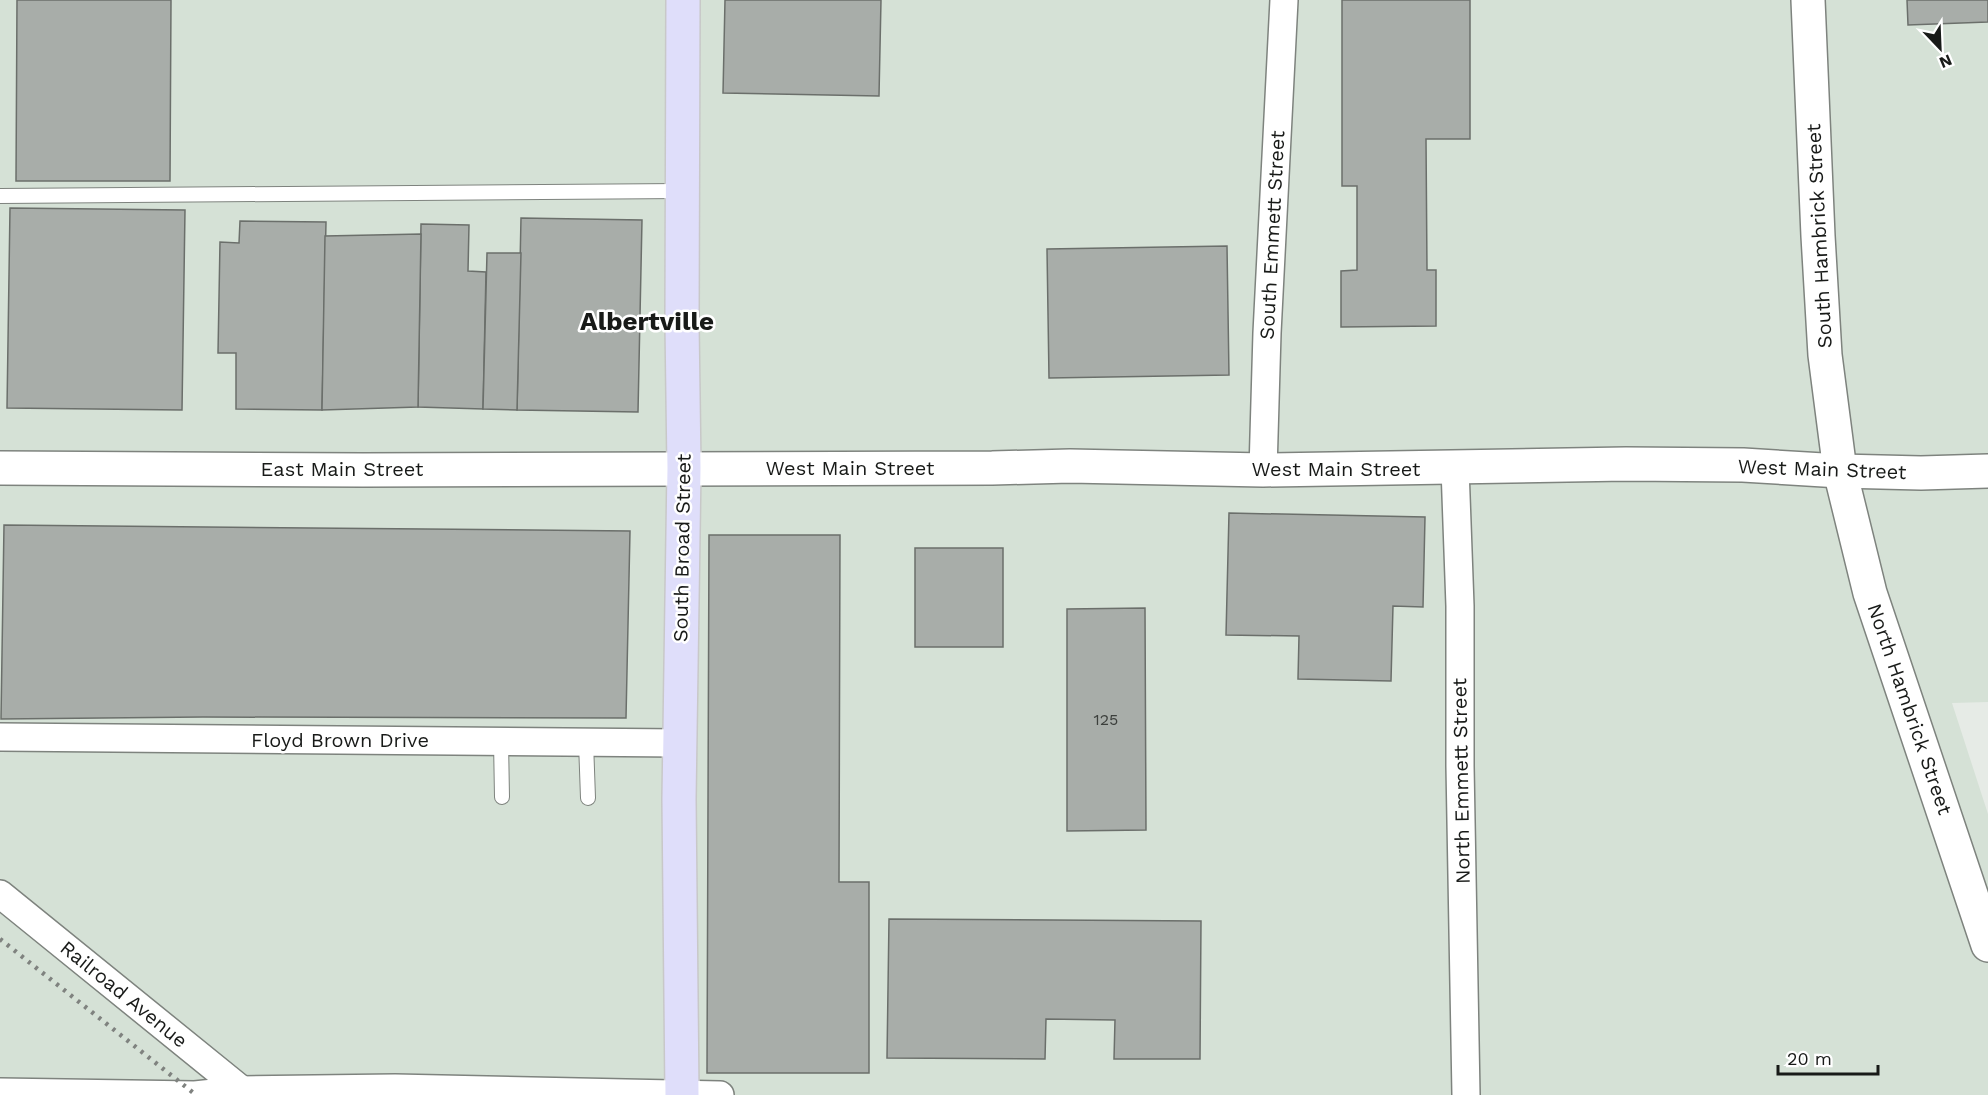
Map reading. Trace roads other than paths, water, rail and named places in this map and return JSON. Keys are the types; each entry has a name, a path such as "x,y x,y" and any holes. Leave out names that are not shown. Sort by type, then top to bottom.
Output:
{"main road":[{"name":"South Broad Street","path":"682,1094 680,743 684,468 683,0"},
{"name":"South Hambrick Street","path":"1808,0 1825,355 1840,471"},
{"name":"West Main Street","path":"684,468 1070,466 1263,470 1638,464 1743,465 1921,473 1988,471"},
{"name":"East Main Street","path":"0,468 363,470 684,468"},
{"name":"North Hambrick Street","path":"1840,471 1870,593 1988,945"}],"street":[{"name":"South Emmett Street","path":"1263,470 1267,333 1284,0"},
{"name":"North Emmett Street","path":"1455,468 1460,606 1460,766 1466,1095"},
{"name":"Floyd Brown Drive","path":"0,738 680,743"},
{"name":"Railroad Avenue","path":"0,894 245,1093"},
{"path":"0,1092 195,1095 395,1088 720,1095"}],"lane":[{"path":"0,196 682,191"},
{"path":"501,741 502,797"},
{"path":"586,742 588,798"}],"railway":[{"path":"0,939 196,1095"}],"district":[{"name":"Albertville","path":"647,321"}]}
